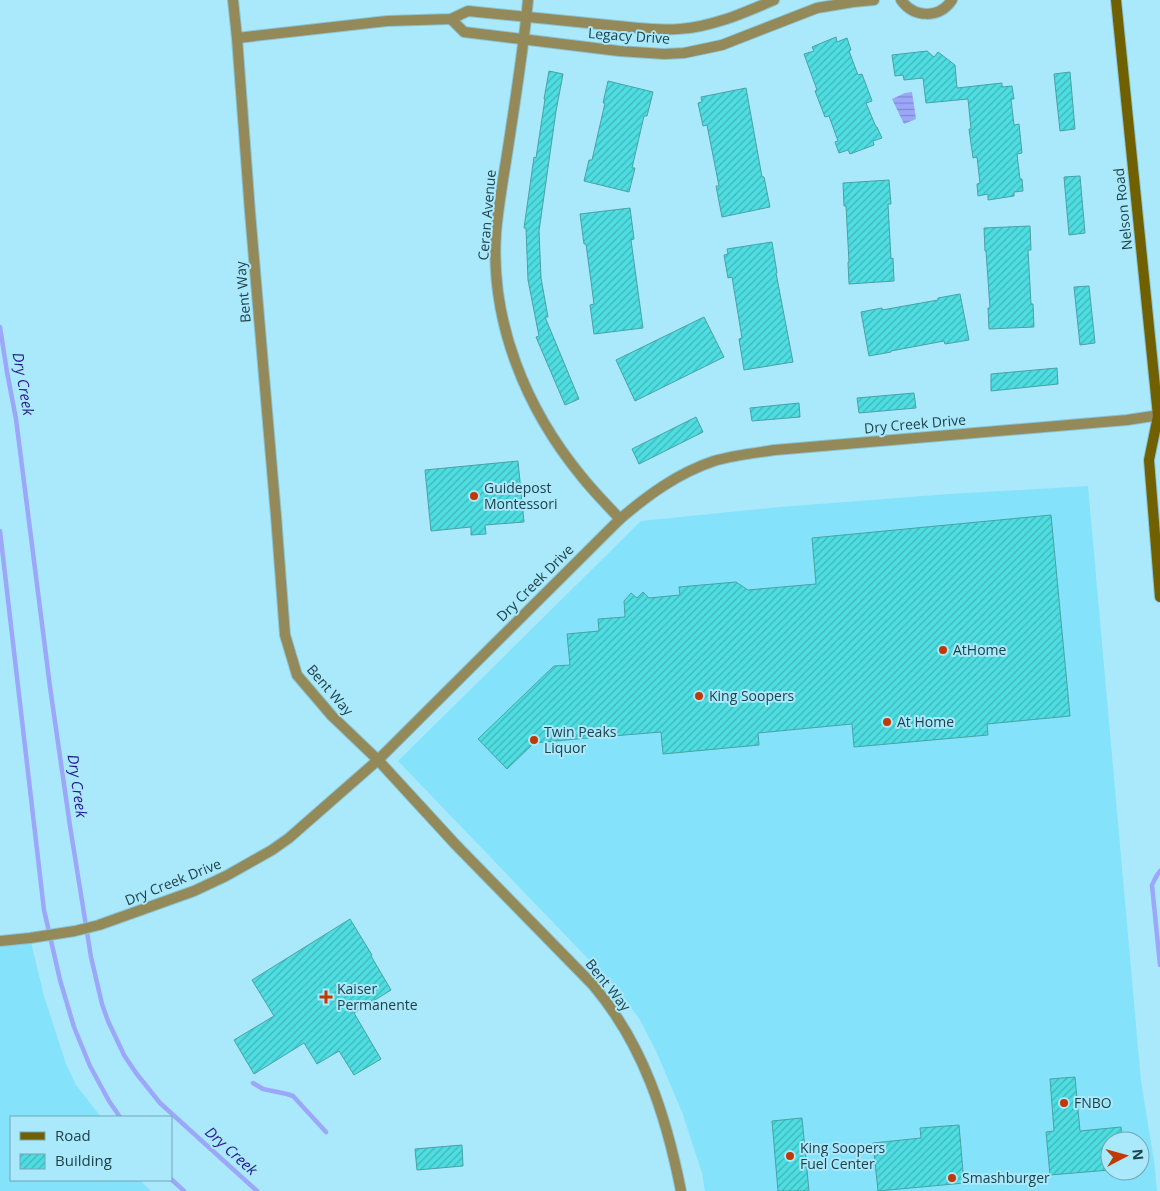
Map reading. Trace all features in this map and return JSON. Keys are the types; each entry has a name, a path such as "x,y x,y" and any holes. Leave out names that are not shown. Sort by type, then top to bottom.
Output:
{"main road":[{"name":"Nelson Road","path":"1116,0 1159,417 1149,460 1160,597"}],"street":[{"name":"Bent Way","path":"233,0 285,635 297,675 332,716 378,760 456,845 592,985 613,1010 642,1060 652,1085 667,1133 681,1191"},
{"name":"Ceran Avenue","path":"528,0 524,40 497,222 496,280 501,311 514,361 541,418 582,477 620,519"},
{"name":"Legacy Drive","path":"774,0 722,21 683,29 638,28 468,11 451,20 464,32 619,51 664,54 684,53 722,45 817,8 874,0"},
{"path":"901,0 913,12 928,15 946,8 952,0"},
{"path":"237,38 387,21 451,20"},
{"name":"Dry Creek Drive","path":"0,941 75,931 99,925 194,891 260,858 289,838 378,760 620,519 640,502 682,474 716,461 775,450 1159,417"}],"shaded area":[{"path":"912,92 916,119 904,124 892,99"},
{"path":"1088,486 1141,1081 1149,1131 1100,1131 1100,1181 1150,1181 1150,1136 1157,1191 705,1191 702,1173 682,1112 656,1051 640,1020 616,988 398,761 641,521 780,507"},
{"path":"30,938 44,996 66,1064 76,1085 100,1116 10,1116 10,1181 141,1181 151,1191 0,1191 0,941"}],"building":[{"path":"836,37 837,42 847,38 851,50 849,51 858,75 862,74 872,101 866,103 882,138 873,141 874,145 850,154 848,150 839,153 835,142 838,141 829,116 825,117 804,54 814,51 812,47"},
{"path":"927,51 934,57 938,52 955,65 957,88 1002,83 1002,87 1012,86 1014,99 1011,99 1014,125 1019,124 1022,153 1017,154 1023,191 1014,192 1014,196 988,200 988,194 978,196 977,184 980,183 977,157 973,158 969,129 971,129 968,99 926,103 923,78 904,80 903,75 895,76 892,55"},
{"path":"549,71 563,74 539,231 541,278 548,317 545,317 579,399 565,405 536,337 539,336 528,280 526,228 524,228"},
{"path":"1070,72 1075,129 1060,131 1054,74"},
{"path":"608,81 653,92 647,116 644,116 632,168 635,168 629,192 584,181 589,160 592,160"},
{"path":"746,88 762,177 764,177 770,207 722,217 716,186 719,186 707,125 703,126 698,103 702,102 701,97"},
{"path":"1080,176 1085,233 1069,235 1064,177"},
{"path":"889,180 891,204 888,204 894,281 849,284 846,206 844,206 843,183"},
{"path":"630,208 634,239 631,240 643,328 594,334 590,305 594,304 580,214"},
{"path":"1030,226 1031,250 1028,250 1034,327 989,329 988,308 990,308 984,228"},
{"path":"772,242 793,362 744,370 739,339 742,338 732,277 728,278 724,255 728,254 727,249"},
{"path":"1089,286 1095,343 1080,345 1074,287"},
{"path":"960,294 969,340 945,344 944,341 869,356 861,312 938,300 938,298"},
{"path":"704,317 724,357 635,401 616,360"},
{"path":"1057,368 1058,384 991,391 991,374"},
{"path":"914,393 916,408 859,413 857,398"},
{"path":"799,403 800,417 752,421 750,408"},
{"path":"696,417 703,432 639,464 632,449"},
{"name":"Guidepost Montessori","path":"518,461 524,522 485,525 486,534 471,535 471,527 431,531 425,470"},
{"path":"1051,515 1070,716 987,724 988,735 854,747 852,724 758,733 759,745 663,754 661,732 576,739 534,743 507,769 478,739 554,666 570,665 567,634 599,631 598,619 625,617 624,601 631,593 637,598 643,592 649,598 680,595 679,587 736,582 748,590 816,584 812,538"},
{"name":"Kaiser Permanente","path":"350,919 391,990 354,1013 381,1059 354,1075 339,1051 317,1064 304,1043 254,1074 234,1040 274,1016 252,980"},
{"name":"FNBO","path":"1075,1077 1080,1131 1121,1127 1121,1131 1100,1131 1100,1171 1050,1175 1046,1132 1054,1131 1050,1079"},
{"name":"King Soopers Fuel Center","path":"802,1118 809,1191 778,1191 772,1121"},
{"path":"959,1125 964,1183 878,1191 873,1143 921,1138 920,1128"},
{"path":"462,1145 463,1166 417,1170 415,1149"}],"waterway":[{"name":"Dry Creek","path":"0,327 16,419 50,687 70,826 91,957 102,1004 124,1055 160,1103 257,1191"},
{"path":"0,531 44,910 60,980 74,1027 90,1066 119,1116"},
{"path":"1160,871 1152,885 1160,965"},
{"path":"253,1083 263,1089 293,1096 326,1132"},
{"path":"172,1180 184,1191"}],"place":[{"name":"Guidepost Montessori","path":"474,496"},
{"name":"AtHome","path":"943,650"},
{"name":"King Soopers","path":"699,696"},
{"name":"At Home","path":"887,722"},
{"name":"Twin Peaks Liquor","path":"534,740"},
{"name":"Kaiser Permanente","path":"326,997"},
{"name":"FNBO","path":"1064,1103"},
{"name":"King Soopers Fuel Center","path":"790,1156"},
{"name":"Smashburger","path":"952,1178"}]}
